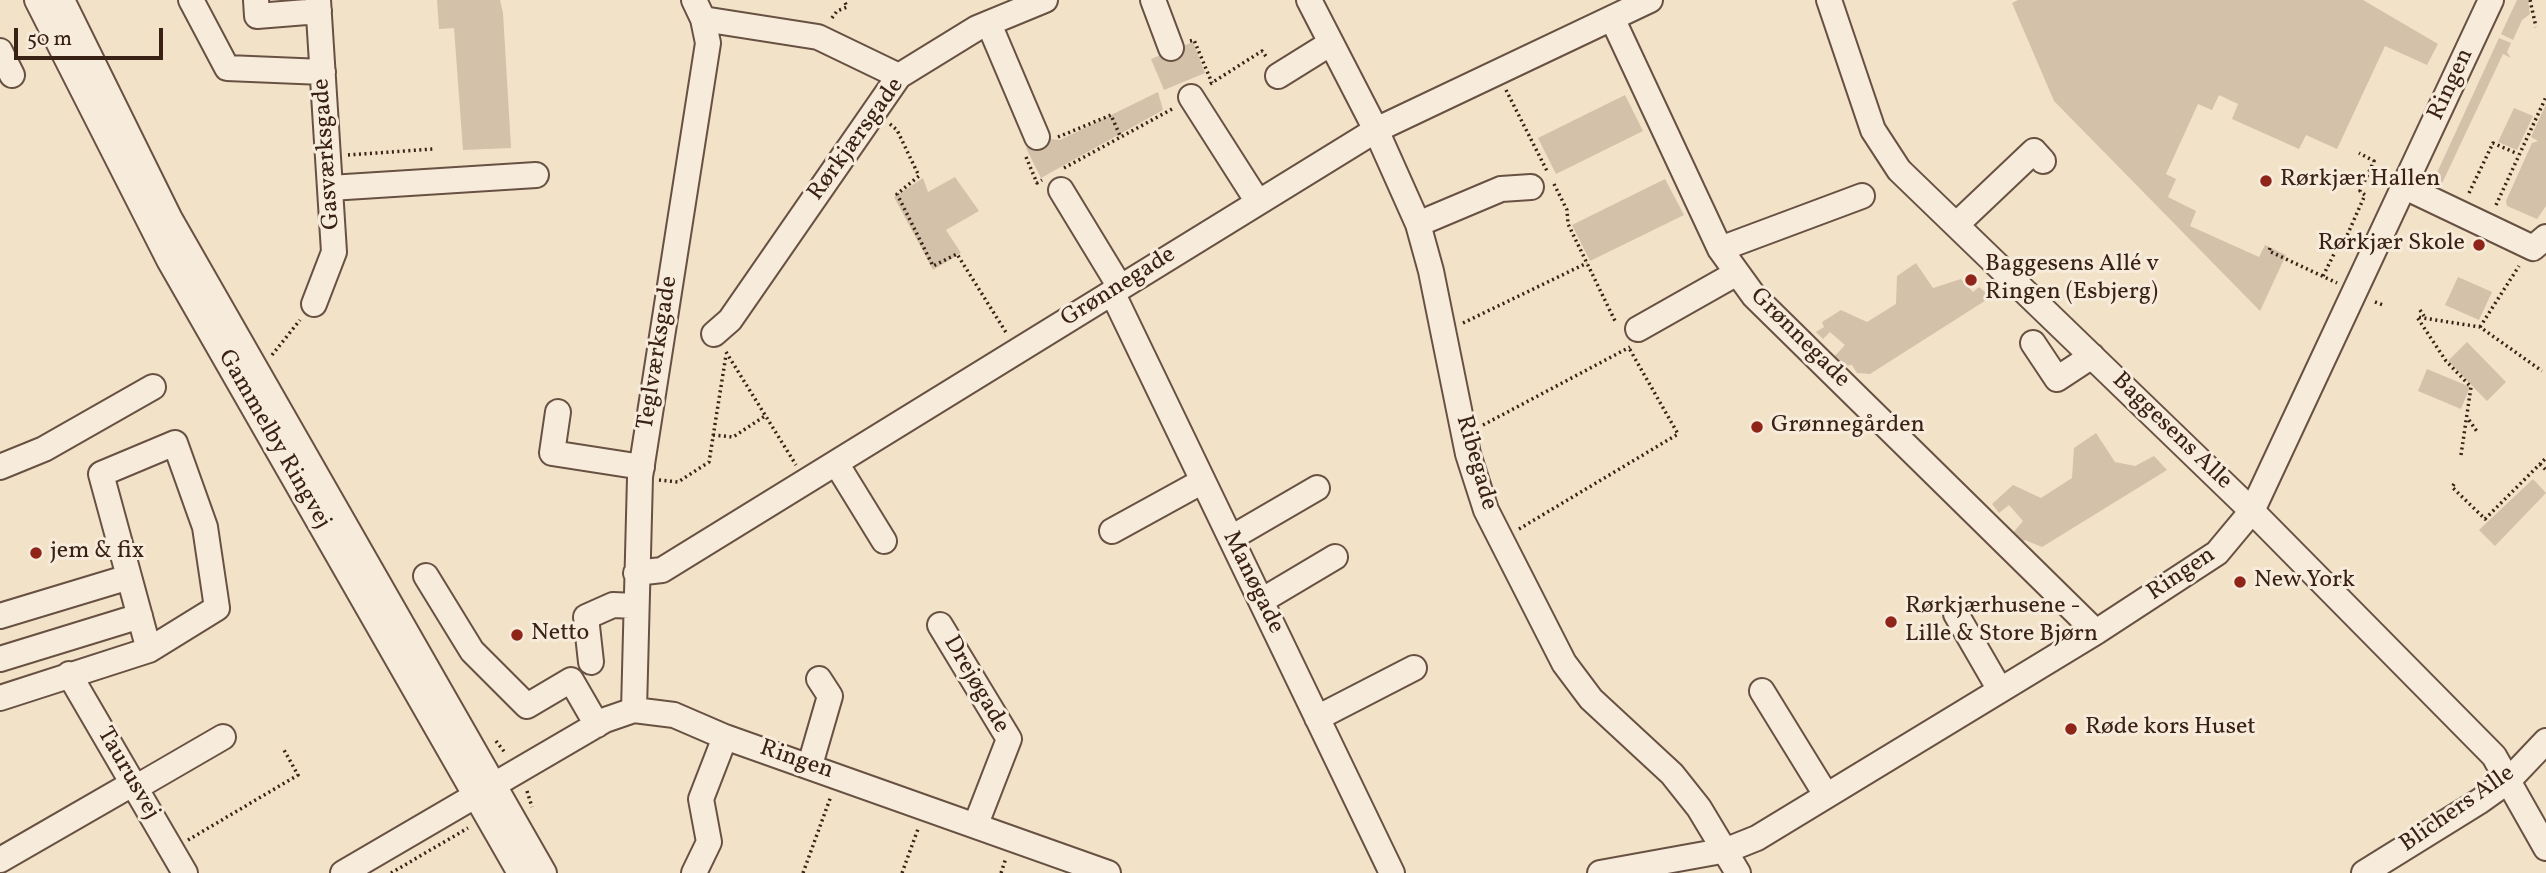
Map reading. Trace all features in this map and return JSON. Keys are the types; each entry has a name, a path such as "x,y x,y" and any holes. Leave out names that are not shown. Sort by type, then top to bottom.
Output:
{"street":[{"name":"Gammelby Ringvej","path":"37,0 169,260 483,790 544,873"},
{"name":"Gammelby Ringvej","path":"62,0 170,219 483,790 520,873"},
{"path":"191,0 227,68 323,72"},
{"path":"256,0 257,16 319,5"},
{"name":"Rørkjærsgade","path":"720,343 730,320 899,76 989,24 1045,0"},
{"path":"1153,0 1171,48"},
{"name":"Ribegade","path":"1309,0 1376,130 1418,223 1444,332 1464,435 1486,510 1564,663 1591,699 1672,774 1727,850 1738,873"},
{"name":"Grønnegade","path":"636,573 662,570 1376,130 1650,0"},
{"name":"Baggesens Alle","path":"1829,0 1873,130 1899,170 2252,511 2494,755 2546,848"},
{"name":"Ringen","path":"1600,873 1727,850 1757,838 2096,632 2217,553 2252,511 2491,0"},
{"name":"Gasværksgade","path":"314,304 334,252 319,5"},
{"path":"698,9 818,37 899,76"},
{"name":"Teglværksgade","path":"634,710 641,472 708,43 698,9"},
{"name":"Grønnegade","path":"1612,19 1720,249 1754,296 2096,632"},
{"path":"989,24 1037,137"},
{"path":"1278,76 1331,43"},
{"path":"0,51 12,75"},
{"path":"1191,97 1258,202"},
{"path":"1956,225 2034,151 2043,161"},
{"path":"330,188 536,174"},
{"name":"Manøgade","path":"1056,180 1116,290 1203,481 1392,873"},
{"path":"1418,223 1501,189 1531,187"},
{"path":"2404,187 2486,226 2540,242"},
{"path":"1720,249 1862,196"},
{"path":"1627,335 1737,273"},
{"path":"2033,343 2057,379 2092,356"},
{"path":"0,467 44,449 153,387"},
{"path":"558,412 552,453 641,472"},
{"path":"0,698 149,649 216,608 205,527 174,443 100,474 149,649"},
{"path":"836,463 884,541"},
{"path":"1112,531 1203,481"},
{"path":"1231,538 1317,488"},
{"path":"1261,601 1335,556"},
{"path":"426,576 472,651 527,706 571,680 597,725"},
{"path":"0,616 129,577"},
{"path":"591,662 586,617 613,605 636,606"},
{"path":"1956,614 2000,690"},
{"path":"0,659 139,616"},
{"name":"Drejøgade","path":"940,625 1009,738 976,824"},
{"path":"1320,724 1414,668"},
{"name":"Taurusvej","path":"69,674 185,873"},
{"path":"810,765 830,696 819,679"},
{"path":"1762,691 1826,795"},
{"path":"1320,724 1387,697"},
{"name":"Ringen","path":"483,790 597,725 634,710 674,715 725,737 926,806 1108,873"},
{"path":"0,860 223,737"},
{"path":"694,873 709,842 701,799 725,737"},
{"name":"Blichers Alle","path":"2364,873 2508,780 2546,741"},
{"path":"343,873 483,790"}],"path":[{"path":"2530,0 2536,27"},
{"path":"1171,48 1194,40 1212,83"},
{"path":"1121,138 1111,116 1059,137 1037,137 1022,147 1037,183 1056,180 1262,51 1278,76"},
{"path":"1497,73 1567,210 1569,224 1587,263 1678,434 1501,539"},
{"path":"2486,226 2546,96"},
{"path":"876,110 897,130 919,176 897,194 933,266 957,254 1017,351"},
{"path":"2459,214 2493,143 2519,155"},
{"path":"328,157 433,149"},
{"path":"2329,247 2341,249 2365,195 2360,191 2374,161 2359,153"},
{"path":"2480,327 2508,281 2540,242"},
{"path":"2270,248 2269,251 2383,305"},
{"path":"2323,276 2336,250"},
{"path":"1444,332 1587,263"},
{"path":"266,362 314,304"},
{"path":"2420,310 2424,316"},
{"path":"2461,455 2471,387 2446,361 2417,317 2480,327 2542,370"},
{"path":"2413,325 2420,325"},
{"path":"1464,435 1627,335"},
{"path":"641,472 678,482 709,462 720,343"},
{"path":"720,343 806,481"},
{"path":"713,435 733,437 765,416"},
{"path":"2468,418 2478,433"},
{"path":"2454,484 2452,487 2485,519 2546,458"},
{"path":"2540,464 2546,470"},
{"path":"171,850 298,775 284,750"},
{"path":"803,873 838,775"},
{"path":"902,873 926,806"},
{"path":"391,873 468,828"}],"shaded area":[{"path":"437,0 500,0 511,148 463,150 454,28 439,29"},
{"path":"2018,0 2363,0 2438,44 2427,65 2385,46 2337,149 2306,135 2299,149 2232,119 2238,104 2219,95 2212,110 2198,104 2166,174 2176,179 2168,197 2196,211 2190,226 2259,257 2265,245 2286,255 2260,311 2054,101 2012,3"},
{"path":"2517,0 2528,0 2530,14 2522,20 2513,40 2501,34"},
{"path":"2499,38 2511,43 2507,52 2511,58 2503,54 2438,192 2430,188"},
{"path":"1193,42 1205,73 1164,90 1151,59"},
{"path":"1158,92 1163,110 1041,178 1026,148 1049,139 1060,140"},
{"path":"1625,95 1643,131 1556,174 1538,138"},
{"path":"2546,104 2546,206 2537,219 2507,206 2506,201 2532,143 2538,141 2531,137"},
{"path":"2514,108 2533,116 2517,150 2498,142"},
{"path":"955,177 979,211 946,230 961,253 933,270 894,197 923,178 928,192"},
{"path":"1665,179 1684,215 1590,261 1572,225"},
{"path":"1916,263 1933,288 1961,279 1973,292 1979,287 1991,297 1870,374 1857,373 1852,365 1842,366 1833,358 1845,345 1830,332 1823,339 1816,332 1824,327 1822,322 1841,310 1867,322 1896,304 1897,276"},
{"path":"2458,277 2492,292 2479,320 2445,305"},
{"path":"2467,342 2506,382 2487,401 2448,361"},
{"path":"2427,369 2470,387 2461,409 2418,391"},
{"path":"2096,433 2115,462 2135,466 2154,456 2167,470 2042,547 2025,540 2021,543 2012,534 2023,521 2009,505 1999,513 1992,504 2013,485 2041,498 2072,478 2074,448"},
{"path":"2533,479 2546,493 2495,546 2479,530"}],"place":[{"name":"Rørkjær Hallen","path":"2266,181"},
{"name":"Rørkjær Skole","path":"2479,245"},
{"name":"Baggesens Allé v Ringen (Esbjerg)","path":"1971,280"},
{"name":"Grønnegården","path":"1757,427"},
{"name":"jem & fix","path":"36,553"},
{"name":"New York","path":"2240,582"},
{"name":"Rørkjærhusene - Lille & Store Bjørn","path":"1891,622"},
{"name":"Netto","path":"517,635"},
{"name":"Røde kors Huset","path":"2071,729"}]}
